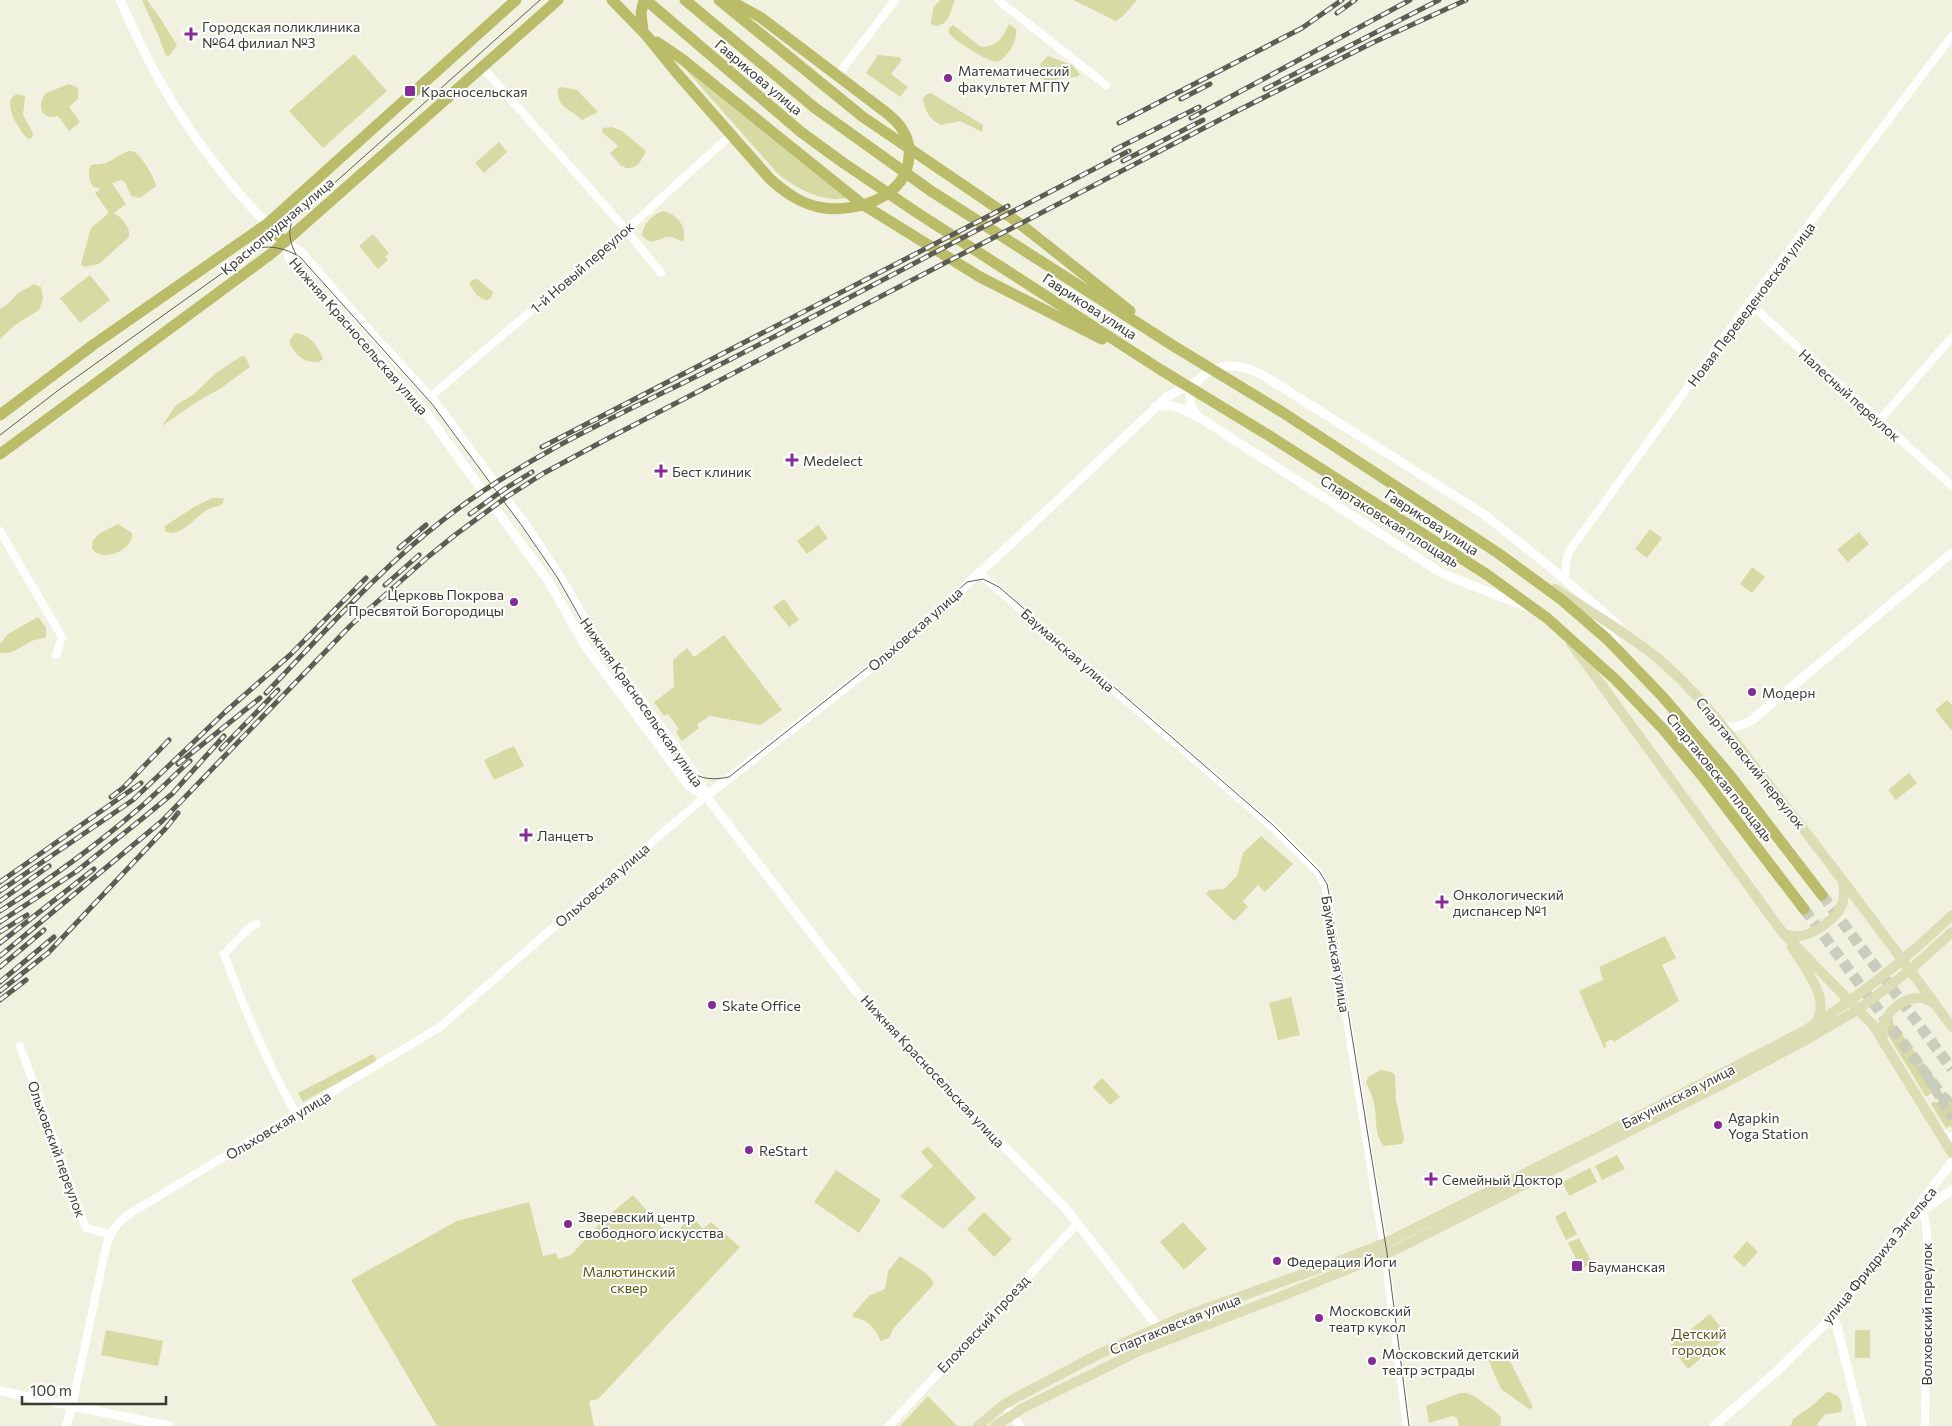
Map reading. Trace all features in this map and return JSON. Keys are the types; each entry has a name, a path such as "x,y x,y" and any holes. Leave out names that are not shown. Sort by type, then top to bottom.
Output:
{"main road":[{"name":"Краснопрудная улица","path":"0,415 93,345 267,224 516,0"},
{"name":"Краснопрудная улица","path":"0,454 249,272 558,0"},
{"path":"612,0 645,32 682,59 862,204 980,277 1161,370"},
{"path":"645,0 641,13 645,32 676,72 770,180 804,203 822,208 842,209 864,206 883,198 901,181 909,166 910,147 904,131 888,114 760,17 730,0"},
{"name":"Гаврикова улица","path":"645,0 801,132 842,162 1161,370 1268,435 1486,574 1537,611"},
{"name":"Гаврикова улица","path":"685,0 815,108 931,191 1172,345 1282,412 1498,552 1552,593"},
{"path":"719,0 863,117 1034,235 1172,345"},
{"path":"267,224 285,242"},
{"name":"Спартаковский переулок","path":"1498,552 1656,657 1700,700 1722,725 1904,960 1952,1027"},
{"name":"Спартаковская площадь","path":"1552,593 1607,639 1640,672 1729,774 1822,895"},
{"name":"Спартаковская площадь","path":"1537,611 1616,680 1663,730 1703,777 1804,909"},
{"path":"1565,634 1783,933 1819,996 1822,1010 1814,1024"},
{"path":"1783,933 1794,937 1802,936 1827,922 1843,904 1842,880"},
{"name":"Бакунинская улица","path":"1384,1249 1814,1024 1851,1000 1904,960 1952,915"},
{"name":"Бакунинская улица","path":"1384,1249 1733,1078 1806,1040 1859,1009 1910,970 1952,932"},
{"path":"1783,933 1851,1000 1883,1038 1952,1153"},
{"path":"1883,1038 1884,1019 1909,999 1921,998 1936,1004"},
{"name":"Спартаковская улица","path":"978,1426 1004,1405 1099,1354 1159,1327 1384,1249"},
{"name":"Спартаковская улица","path":"995,1426 1012,1414 1114,1362 1167,1339 1287,1294 1384,1249"}],"street":[{"path":"120,0 155,73 170,99 233,186 267,224"},
{"path":"837,76 895,0"},
{"path":"998,0 1106,85"},
{"name":"Новая Переведеновская улица","path":"1564,579 1568,553 1575,543 1749,303 1952,36"},
{"path":"483,68 626,230 661,273"},
{"name":"1-й Новый переулок","path":"433,400 731,135"},
{"name":"Нижняя Красносельская улица","path":"285,242 300,251 372,335 433,400 524,524 559,575 597,640 698,778 706,796 855,990 936,1077 1078,1223 1167,1339"},
{"name":"Нижняя Красносельская улица","path":"285,242 289,258 424,410 549,582 586,647 612,683 689,786 706,796"},
{"name":"Налесный переулок","path":"1749,303 1952,486"},
{"path":"1879,421 1952,337"},
{"path":"1200,418 1193,413 1190,406 1190,397 1198,381 1211,370 1228,366 1243,368 1261,374 1482,512 1656,657"},
{"name":"Ольховская улица","path":"72,1406 106,1246 110,1234 117,1223 440,1027 706,796 899,646 1042,515 1155,407 1168,396 1198,381"},
{"name":"Спартаковская площадь","path":"1155,407 1176,406 1200,418 1443,574 1537,611"},
{"path":"0,531 62,637 56,655"},
{"path":"1722,725 1731,728 1752,720 1952,553"},
{"name":"Бауманская улица","path":"979,573 1270,825 1318,872 1325,885 1384,1249 1408,1426"},
{"path":"1572,586 1640,672"},
{"path":"257,924 250,927 224,954 240,999 259,1042 296,1114"},
{"name":"Ольховский переулок","path":"20,1046 86,1228 110,1234"},
{"path":"1940,1133 1952,1138"},
{"name":"улица Фридриха Энгельса","path":"1714,1426 1776,1372 1834,1315 1902,1226 1921,1207 1952,1162"},
{"path":"1921,1207 1952,1190"},
{"name":"Волховский переулок","path":"1921,1207 1927,1232 1925,1426"},
{"name":"Елоховский проезд","path":"890,1426 1078,1223"},
{"path":"1834,1315 1862,1426"},
{"path":"0,1391 169,1426"},
{"path":"1004,1405 1020,1426"},
{"path":"66,1426 72,1406"}],"green space":[{"path":"142,0 147,0 177,45 170,55 166,56"},
{"path":"940,0 955,0 947,20 941,25 936,26 931,24 933,8"},
{"path":"1073,0 1137,0 1116,21"},
{"path":"1009,24 1016,29 1014,43 1009,52 998,62 987,59 957,41 949,33 949,28 953,25 981,47 992,45 999,41"},
{"path":"354,54 387,91 323,148 289,111"},
{"path":"878,55 899,57 902,60 891,74 908,87 900,97 866,73"},
{"path":"1048,56 1072,65 1080,74 1077,77 1044,80 1038,73 1041,63"},
{"path":"680,63 848,198 838,199 811,194 779,175"},
{"path":"69,84 78,88 78,99 69,107 80,122 69,131 58,116 52,117 44,114 41,102 46,93"},
{"path":"562,87 577,90 598,112 582,120 559,101 558,89"},
{"path":"931,93 983,125 982,132 960,121 941,125 934,120 926,110 923,98"},
{"path":"18,94 25,96 23,115 33,133 32,138 28,139 24,134 15,121 10,108 10,102"},
{"path":"612,127 622,131 646,151 636,166 625,168 624,165 622,167 610,153 618,146 603,133 602,128"},
{"path":"499,142 507,152 484,173 475,163"},
{"path":"128,151 135,152 142,159 156,186 140,198 131,196 125,182 121,180 112,183 126,204 114,213 125,223 129,237 99,264 85,267 81,265 91,228 109,213 95,193 101,189 93,187 90,182 89,171 91,165 106,163"},
{"path":"663,211 677,218 683,226 683,242 669,237 648,241 642,235 644,227 649,220"},
{"path":"373,234 389,253 385,257 388,260 378,269 359,246"},
{"path":"90,275 110,300 80,323 60,298"},
{"path":"477,279 493,292 491,298 487,300 479,296 469,284 472,280"},
{"path":"34,284 41,287 43,299 39,310 15,325 0,339 0,309 8,304 17,294"},
{"path":"295,333 309,338 319,349 323,359 319,362 314,362 300,357 289,341"},
{"path":"245,356 250,367 162,426 176,405 193,395 216,373 240,357"},
{"path":"212,498 224,498 223,503 204,512 185,528 172,533 165,531 165,526"},
{"path":"118,524 132,533 132,539 124,549 104,555 92,549 93,540 100,533"},
{"path":"818,525 828,538 807,554 797,541"},
{"path":"1650,529 1662,538 1647,558 1635,549"},
{"path":"1859,532 1869,544 1848,562 1837,550"},
{"path":"1752,567 1765,577 1752,593 1740,584"},
{"path":"784,599 799,620 789,627 773,607"},
{"path":"38,617 46,627 46,637 32,641 12,652 0,653 0,644 8,634"},
{"path":"724,635 782,710 760,725 710,716 697,724 699,728 682,741 676,732 679,729 668,714 664,716 654,702 674,687 673,660 687,648 694,657"},
{"path":"1947,700 1952,705 1952,731 1935,710"},
{"path":"514,746 524,766 494,780 484,760"},
{"path":"1909,773 1917,783 1896,800 1888,790"},
{"path":"1261,836 1293,864 1265,892 1258,885 1243,901 1248,907 1234,921 1206,894 1209,890 1224,889 1237,876 1243,853"},
{"path":"1665,936 1676,958 1662,965 1679,1001 1614,1042 1611,1039 1605,1043 1607,1046 1604,1048 1579,991 1603,980 1599,967"},
{"path":"1291,997 1300,1035 1278,1040 1269,1003"},
{"path":"1890,1019 1941,1086 1926,1097 1888,1035 1887,1028"},
{"path":"373,1054 377,1061 303,1102 298,1093"},
{"path":"1381,1070 1395,1075 1396,1100 1404,1139 1402,1144 1384,1146 1378,1136 1372,1096 1366,1082 1368,1077"},
{"path":"1102,1078 1120,1097 1110,1105 1093,1087"},
{"path":"1949,1094 1952,1098 1952,1128 1950,1126 1946,1128 1931,1104 1934,1101 1936,1103"},
{"path":"928,1146 976,1198 943,1229 900,1196 933,1166 921,1152"},
{"path":"1617,1155 1625,1169 1602,1180 1595,1166"},
{"path":"1590,1168 1597,1182 1569,1196 1562,1182"},
{"path":"836,1170 881,1200 859,1233 814,1202"},
{"name":"Малютинский сквер","path":"633,1195 672,1239 691,1215 703,1229 711,1222 740,1247 603,1394 598,1399 589,1401 594,1426 437,1426 351,1280 457,1221 529,1202 543,1256 556,1253 558,1259 571,1255 602,1221"},
{"path":"1565,1211 1577,1234 1566,1240 1555,1217"},
{"path":"984,1212 1012,1239 994,1257 967,1229"},
{"path":"1183,1222 1207,1249 1184,1270 1160,1242"},
{"path":"1579,1238 1592,1263 1581,1269 1568,1243"},
{"path":"1747,1241 1758,1252 1744,1267 1733,1257"},
{"path":"900,1256 928,1275 934,1284 893,1329 889,1338 881,1341 876,1331 870,1325 863,1320 853,1317 853,1314 869,1296 885,1289 888,1271"},
{"name":"Детский городок","path":"1710,1314 1728,1336 1688,1369 1670,1346"},
{"path":"106,1330 163,1341 158,1366 101,1355"},
{"path":"1855,1330 1870,1330 1870,1358 1855,1358"},
{"path":"1487,1357 1501,1361 1509,1359 1533,1407 1529,1409 1501,1389"},
{"path":"1827,1392 1839,1398 1842,1403 1842,1411 1825,1414 1816,1426 1791,1426 1793,1419 1812,1406"},
{"path":"1460,1393 1474,1396 1497,1413 1501,1418 1500,1426 1459,1426 1457,1418 1452,1416 1429,1423 1426,1406"},
{"path":"928,1396 957,1426 900,1426"}],"tunnel":[{"path":"1822,895 1952,1069"},
{"path":"1804,909 1952,1109"},
{"path":"1921,1066 1952,1119"}],"tram line":[{"path":"0,435 60,389 277,234 540,0"},
{"path":"297,256 291,244 290,232 293,220 300,208"},
{"path":"240,256 255,249 270,247 285,250 300,257 432,404 557,577 594,642 688,770 698,776 718,779 729,777 906,637 967,582 983,579 999,587 1274,826 1319,871 1327,884 1329,894 1387,1253 1409,1426"}],"railway":[{"path":"1119,123 1302,28 1342,0"},
{"path":"1337,13 1355,0"},
{"path":"1191,118 1410,0"},
{"path":"1265,89 1439,0"},
{"path":"0,956 162,821 351,625 429,556 508,496 544,473 607,439 1229,115 1372,43 1466,0"},
{"path":"1181,99 1210,84"},
{"path":"1114,150 1199,107"},
{"path":"1123,161 1203,120"},
{"path":"266,693 373,581 419,539 476,496 511,473 583,433 731,359 1129,151"},
{"path":"542,447 1008,206"},
{"path":"470,514 532,472"},
{"path":"399,548 426,525"},
{"path":"385,585 419,555"},
{"path":"0,891 133,800 224,713 290,655 366,578"},
{"path":"221,749 278,690"},
{"path":"178,764 260,698"},
{"path":"0,922 77,871 172,794 224,736"},
{"path":"111,797 123,788 169,740"},
{"path":"0,911 53,876 104,838 190,761"},
{"path":"0,882 141,783"},
{"path":"0,991 48,953 178,813"},
{"path":"0,901 49,866"},
{"path":"0,943 94,869"},
{"path":"0,932 27,915"},
{"path":"0,967 44,930"},
{"path":"0,982 54,937"},
{"path":"0,1000 26,980"}],"place":[{"name":"Городская поликлиника №64 филиал №3","path":"191,34"},
{"name":"Математический факультет МГПУ","path":"948,78"},
{"name":"Красносельская","path":"410,91"},
{"name":"Medelect","path":"792,460"},
{"name":"Бест клиник","path":"661,471"},
{"name":"Церковь Покрова Пресвятой Богородицы","path":"514,602"},
{"name":"Модерн","path":"1752,692"},
{"name":"Ланцетъ","path":"526,835"},
{"name":"Онкологический диспансер №1","path":"1442,902"},
{"name":"Skate Office","path":"712,1005"},
{"name":"Agapkin Yoga Station","path":"1718,1125"},
{"name":"ReStart","path":"749,1150"},
{"name":"Семейный Доктор","path":"1431,1179"},
{"name":"Зверевский центр свободного искусства","path":"568,1224"},
{"name":"Федерация Йоги","path":"1277,1261"},
{"name":"Бауманская","path":"1577,1266"},
{"name":"Московский театр кукол","path":"1319,1318"},
{"name":"Московский детский театр эстрады","path":"1372,1361"}]}
